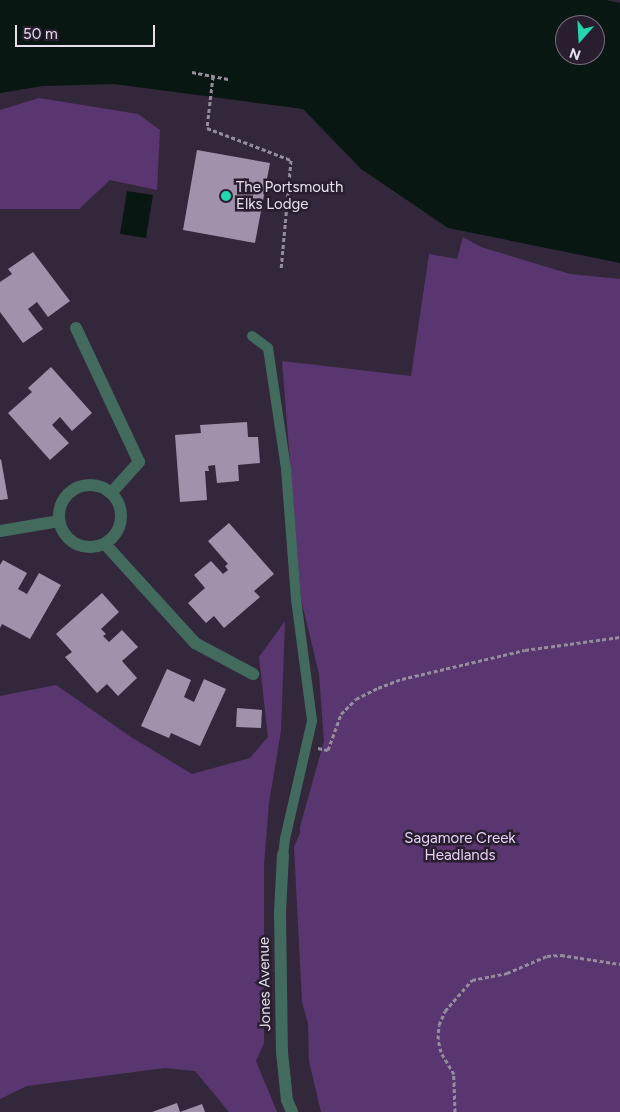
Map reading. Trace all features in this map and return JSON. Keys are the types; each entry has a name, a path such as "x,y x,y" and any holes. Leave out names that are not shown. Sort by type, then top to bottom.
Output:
{"street":[{"path":"76,328 139,462 112,492"},
{"path":"86,484 100,485 112,492 120,503 122,517 120,528 114,537 105,544 94,547 83,547 72,542 63,533 59,521 62,503 73,489 86,484"},
{"path":"0,531 59,521"},
{"path":"105,544 195,643 253,674"},
{"name":"Jones Avenue","path":"283,855 280,912 282,1052 287,1100 292,1112"}],"lane":[{"path":"252,336 268,348 286,469 296,599 312,721 283,855"}],"path":[{"path":"192,72 229,78"},
{"path":"213,76 207,128 292,160 281,270"},
{"path":"308,746 328,750 341,714 356,700 386,685 525,650 620,638"},
{"path":"455,1112 454,1074 442,1052 438,1039 439,1025 444,1011 472,980 507,973 547,956 561,955 620,964"}],"green space":[{"path":"39,98 138,114 160,130 157,190 110,180 79,209 0,209 0,110"},
{"name":"Sagamore Creek Headlands","path":"463,237 481,247 570,274 620,279 620,1112 321,1112 309,1061 308,1024 302,1002 294,847 300,833 300,827 324,741 319,674 301,599 282,361 411,376 429,254 457,259"},
{"path":"285,621 281,731 269,803 264,865 264,1043 256,1061 277,1112 229,1112 195,1071 165,1068 27,1086 0,1099 0,696 56,685 131,737 192,774 250,758 268,737 259,657"}],"shaded area":[{"path":"0,0 606,0 620,3 620,263 448,228 361,169 303,109 114,84 43,86 0,93"},
{"path":"127,191 153,195 146,238 120,234"}],"building":[{"name":"The Portsmouth Elks Lodge","path":"197,150 270,163 255,243 183,230"},
{"path":"33,252 70,301 48,317 37,302 28,309 43,329 23,343 0,312 0,282 12,274 8,269"},
{"path":"51,367 92,413 72,431 60,417 52,425 69,443 50,460 8,413 32,392 28,388"},
{"path":"247,422 248,437 258,437 260,463 238,465 239,481 217,483 215,465 208,466 209,471 205,471 207,500 180,502 175,435 201,433 200,425"},
{"path":"0,460 8,499 0,500"},
{"path":"229,523 274,574 254,591 260,597 224,628 214,616 206,623 188,603 205,588 194,575 211,561 223,574 228,570 225,566 228,564 208,541"},
{"path":"3,560 27,573 18,589 27,594 39,573 61,585 30,639 2,624 0,628 0,565"},
{"path":"102,593 119,612 101,629 106,634 103,636 109,642 122,630 138,647 122,661 137,678 118,696 107,684 97,693 65,657 72,652 56,634"},
{"path":"167,669 191,680 184,697 194,702 204,679 226,689 200,746 171,733 169,738 141,726"},
{"path":"237,708 262,710 261,728 236,727"},
{"path":"177,1103 180,1112 152,1112"},
{"path":"202,1104 205,1112 180,1112"}],"place":[{"name":"The Portsmouth Elks Lodge","path":"226,196"}]}
